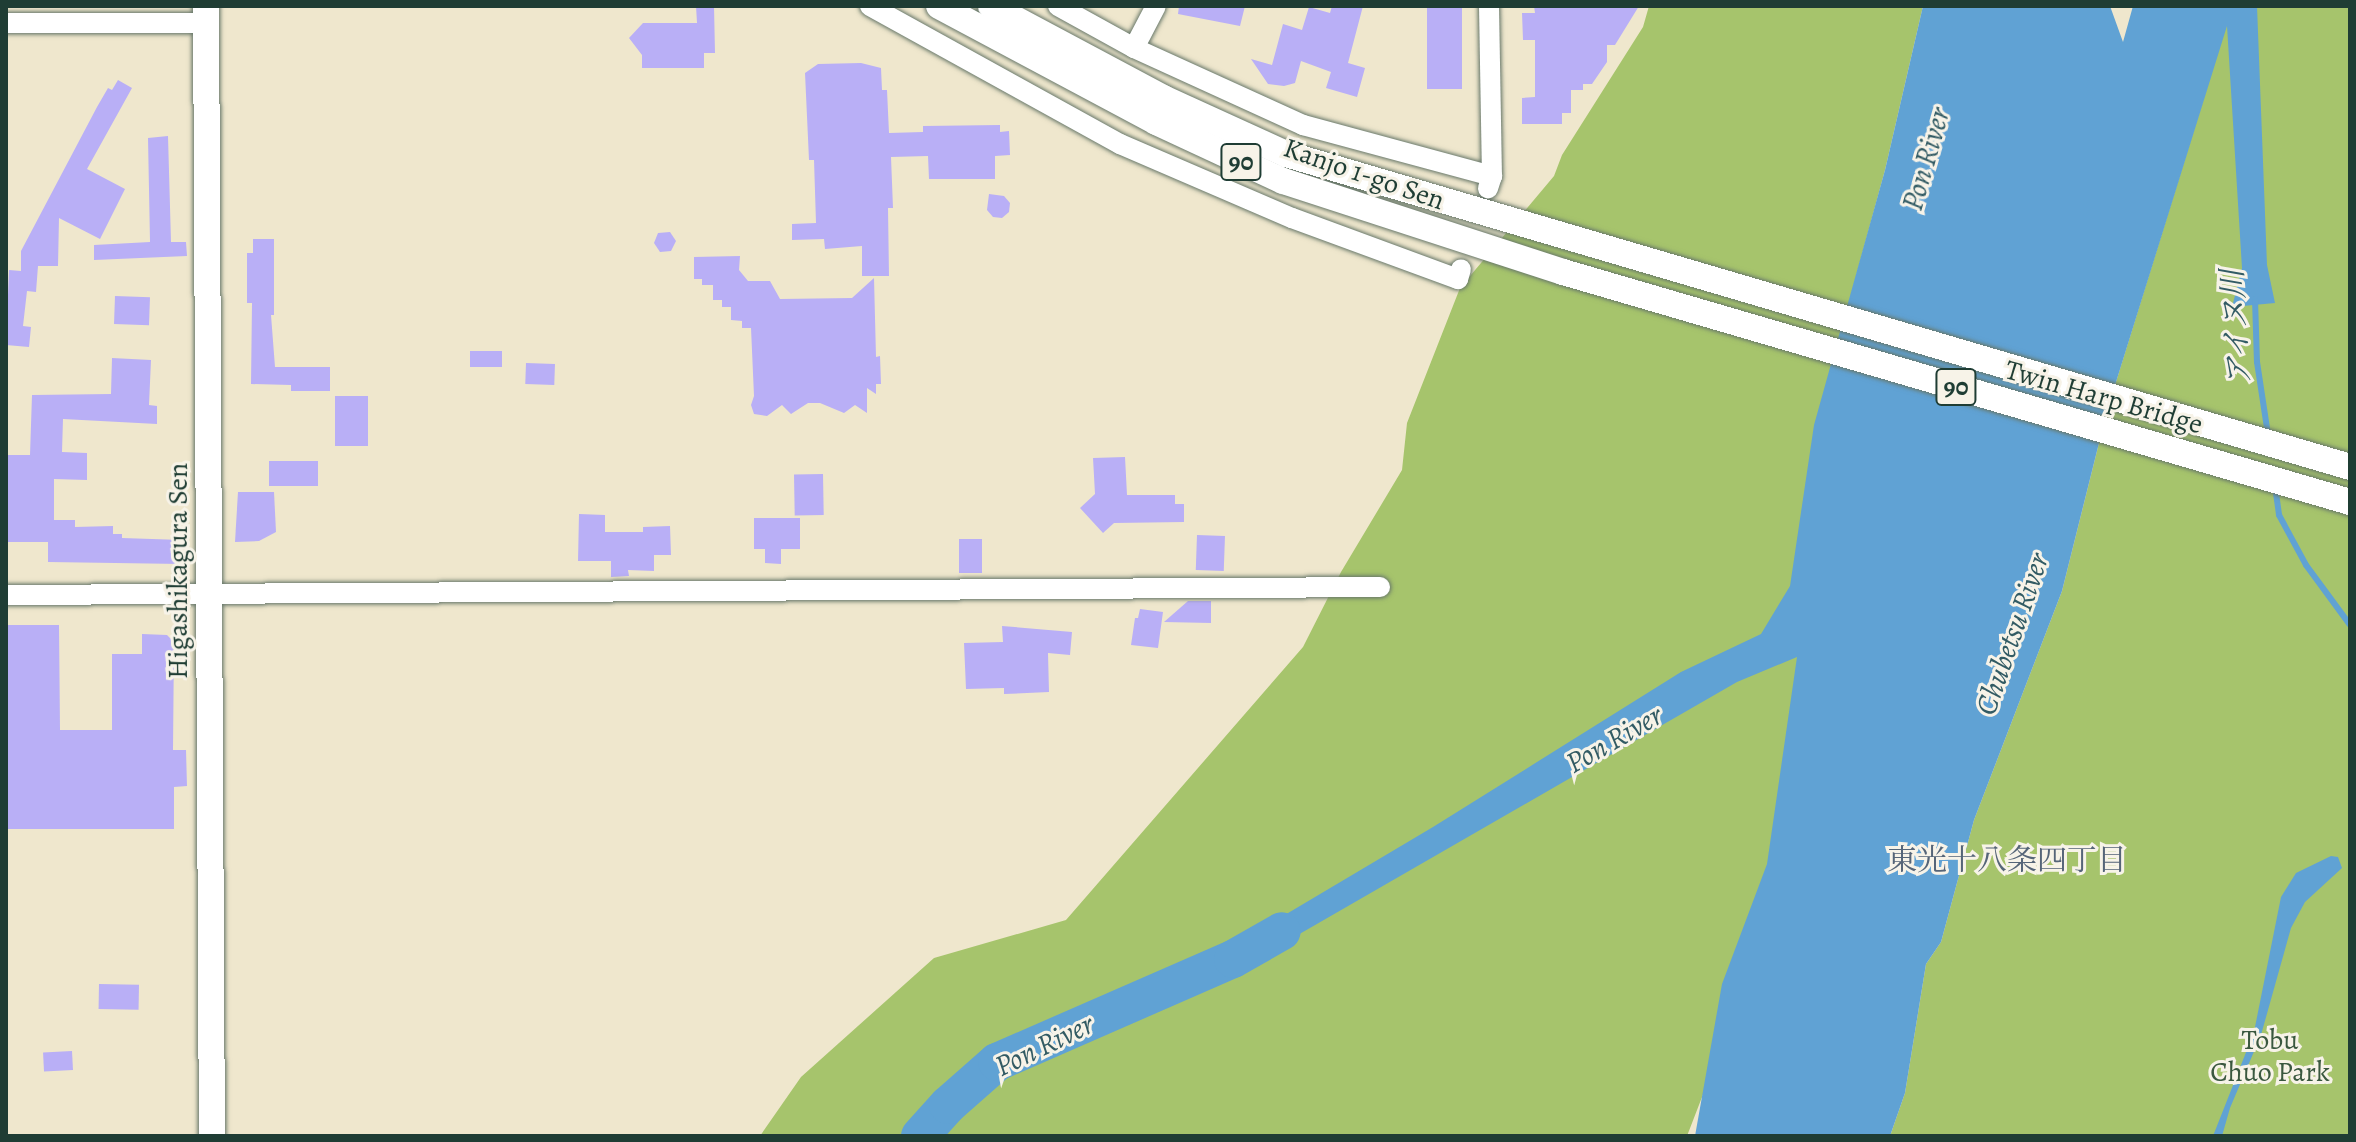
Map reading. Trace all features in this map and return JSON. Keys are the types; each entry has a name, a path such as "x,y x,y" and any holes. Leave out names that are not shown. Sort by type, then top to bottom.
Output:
{"main road":[{"name":"Kanjo 1-go Sen","path":"939,6 1156,122 1283,181 1563,272"},
{"name":"Kanjo 1-go Sen","path":"991,6 1163,98 1286,154 1573,240"},
{"name":"Higashikagura Sen","path":"206,15 212,1136"},
{"name":"Twin Harp Bridge","path":"1573,240 2350,467"},
{"name":"Twin Harp Bridge","path":"1563,272 2350,502"}],"street":[{"path":"870,6 1120,144 1292,218 1458,279 1461,269"},
{"path":"1058,6 1134,48 1303,125 1490,182 1489,6"},
{"path":"1134,48 1156,6"},
{"path":"6,23 206,15"},
{"path":"6,595 1380,587"}],"green space":[{"path":"1649,6 1923,6 1885,170 1840,335 1812,812 1687,1136 760,1136 801,1077 934,958 1066,920 1303,647 1341,572 1402,470 1407,423 1460,288 1554,176 1562,155 1643,27"},
{"name":"Tobu Chuo Park","path":"2245,6 2350,6 2350,1136 1890,1136 1905,1093 1926,964 1941,942 1974,820 2062,591 2107,411 2227,23"}],"water":[{"name":"Chubetsu River","path":"1923,6 2110,6 2123,42 2133,6 2257,6 2267,265 2275,303 2232,307 2242,268 2227,26 2107,411 2062,591 1974,820 1941,942 1926,964 1905,1093 1890,1136 1695,1136 1722,984 1767,864 1797,657 1737,682 1242,967 1234,945 1433,827 1681,672 1761,634 1790,586 1814,425 1885,170"},
{"path":"2331,856 2338,857 2342,868 2305,902 2291,928 2261,1035 2230,1108 2222,1136 2213,1136 2254,1032 2281,897 2296,873"}],"building":[{"path":"696,6 714,6 715,53 704,53 704,68 642,68 642,55 629,38 643,23 697,23"},
{"path":"1179,6 1245,6 1240,26 1178,14"},
{"path":"1332,6 1363,6 1348,63 1365,68 1357,97 1326,88 1331,72 1301,61 1295,83 1284,86 1268,84 1251,59 1272,65 1283,24 1302,30 1309,7 1330,13"},
{"path":"1427,6 1462,6 1462,89 1427,89"},
{"path":"1534,6 1639,6 1615,45 1607,45 1607,62 1592,84 1583,84 1583,90 1571,90 1571,113 1562,113 1562,124 1522,124 1522,98 1535,97 1535,40 1523,40 1522,13 1535,13"},
{"path":"861,63 881,68 882,90 887,90 889,133 923,132 923,126 1000,125 1000,132 1009,131 1010,155 995,156 995,179 929,179 928,156 891,157 893,208 888,208 889,276 862,276 862,246 825,249 824,239 792,240 792,224 816,223 814,160 809,160 805,73 818,64"},
{"path":"118,80 132,88 87,169 125,189 100,239 59,218 58,266 38,266 36,292 27,291 23,326 31,327 29,347 6,345 9,270 21,271 21,251 97,107 108,88 112,90"},
{"path":"168,136 171,242 186,242 187,256 94,260 94,245 150,242 148,138"},
{"path":"989,194 1004,196 1010,203 1009,212 1002,218 993,217 987,210"},
{"path":"670,232 676,241 671,251 660,252 654,243 658,233"},
{"path":"253,239 274,239 274,315 271,315 275,367 330,367 330,391 291,391 291,385 251,384 252,303 247,303 247,253 253,253"},
{"path":"740,256 739,270 748,281 770,281 780,299 852,298 874,278 876,357 880,356 881,384 876,384 876,394 867,388 867,413 855,405 844,413 820,403 808,403 791,414 782,405 767,416 754,414 751,405 754,396 751,328 742,328 742,321 731,320 731,307 722,307 722,300 713,300 713,285 702,285 702,279 694,279 694,257"},
{"path":"115,296 150,297 149,325 114,324"},
{"path":"470,351 502,351 502,367 470,367"},
{"path":"112,358 151,360 149,405 157,406 157,424 63,419 62,452 87,453 87,480 54,479 54,520 75,520 75,527 113,526 113,534 122,534 122,538 182,540 182,564 48,562 48,542 6,542 6,455 30,455 32,395 111,394"},
{"path":"526,363 555,364 554,385 525,384"},
{"path":"335,396 368,396 368,446 335,446"},
{"path":"1125,457 1127,495 1175,495 1175,504 1184,504 1184,522 1114,523 1103,533 1080,508 1095,494 1093,458"},
{"path":"269,461 318,461 318,486 269,486"},
{"path":"823,474 824,515 795,515 794,475"},
{"path":"238,492 274,492 276,532 259,541 235,542"},
{"path":"579,514 605,515 605,532 643,532 643,527 670,526 671,555 654,555 654,571 628,570 629,576 611,577 611,561 578,561"},
{"path":"754,518 800,518 800,549 781,549 781,564 765,563 765,549 754,549"},
{"path":"1197,535 1225,536 1224,571 1196,570"},
{"path":"959,539 982,539 982,573 959,573"},
{"path":"1188,601 1211,601 1211,623 1164,622"},
{"path":"1140,609 1163,612 1158,648 1131,645 1135,618 1138,618"},
{"path":"6,625 59,625 60,730 112,730 112,654 142,654 142,634 167,635 174,642 173,750 186,750 187,786 174,787 174,829 6,829"},
{"path":"1002,626 1072,632 1070,655 1048,653 1049,692 1004,694 1004,688 966,689 964,643 1003,642"},
{"path":"99,984 139,985 139,1010 99,1009"},
{"path":"72,1051 73,1070 44,1071 43,1053"}],"waterway":[{"name":"アイヌ川","path":"2255,299 2257,362 2268,435"},
{"name":"アイヌ川","path":"2275,486 2279,515 2306,565 2350,625"},
{"name":"Pon River","path":"920,1136 948,1105 997,1062 1233,959 1282,931"}],"district":[{"name":"東光十八条四丁目","path":"2007,860"}]}
